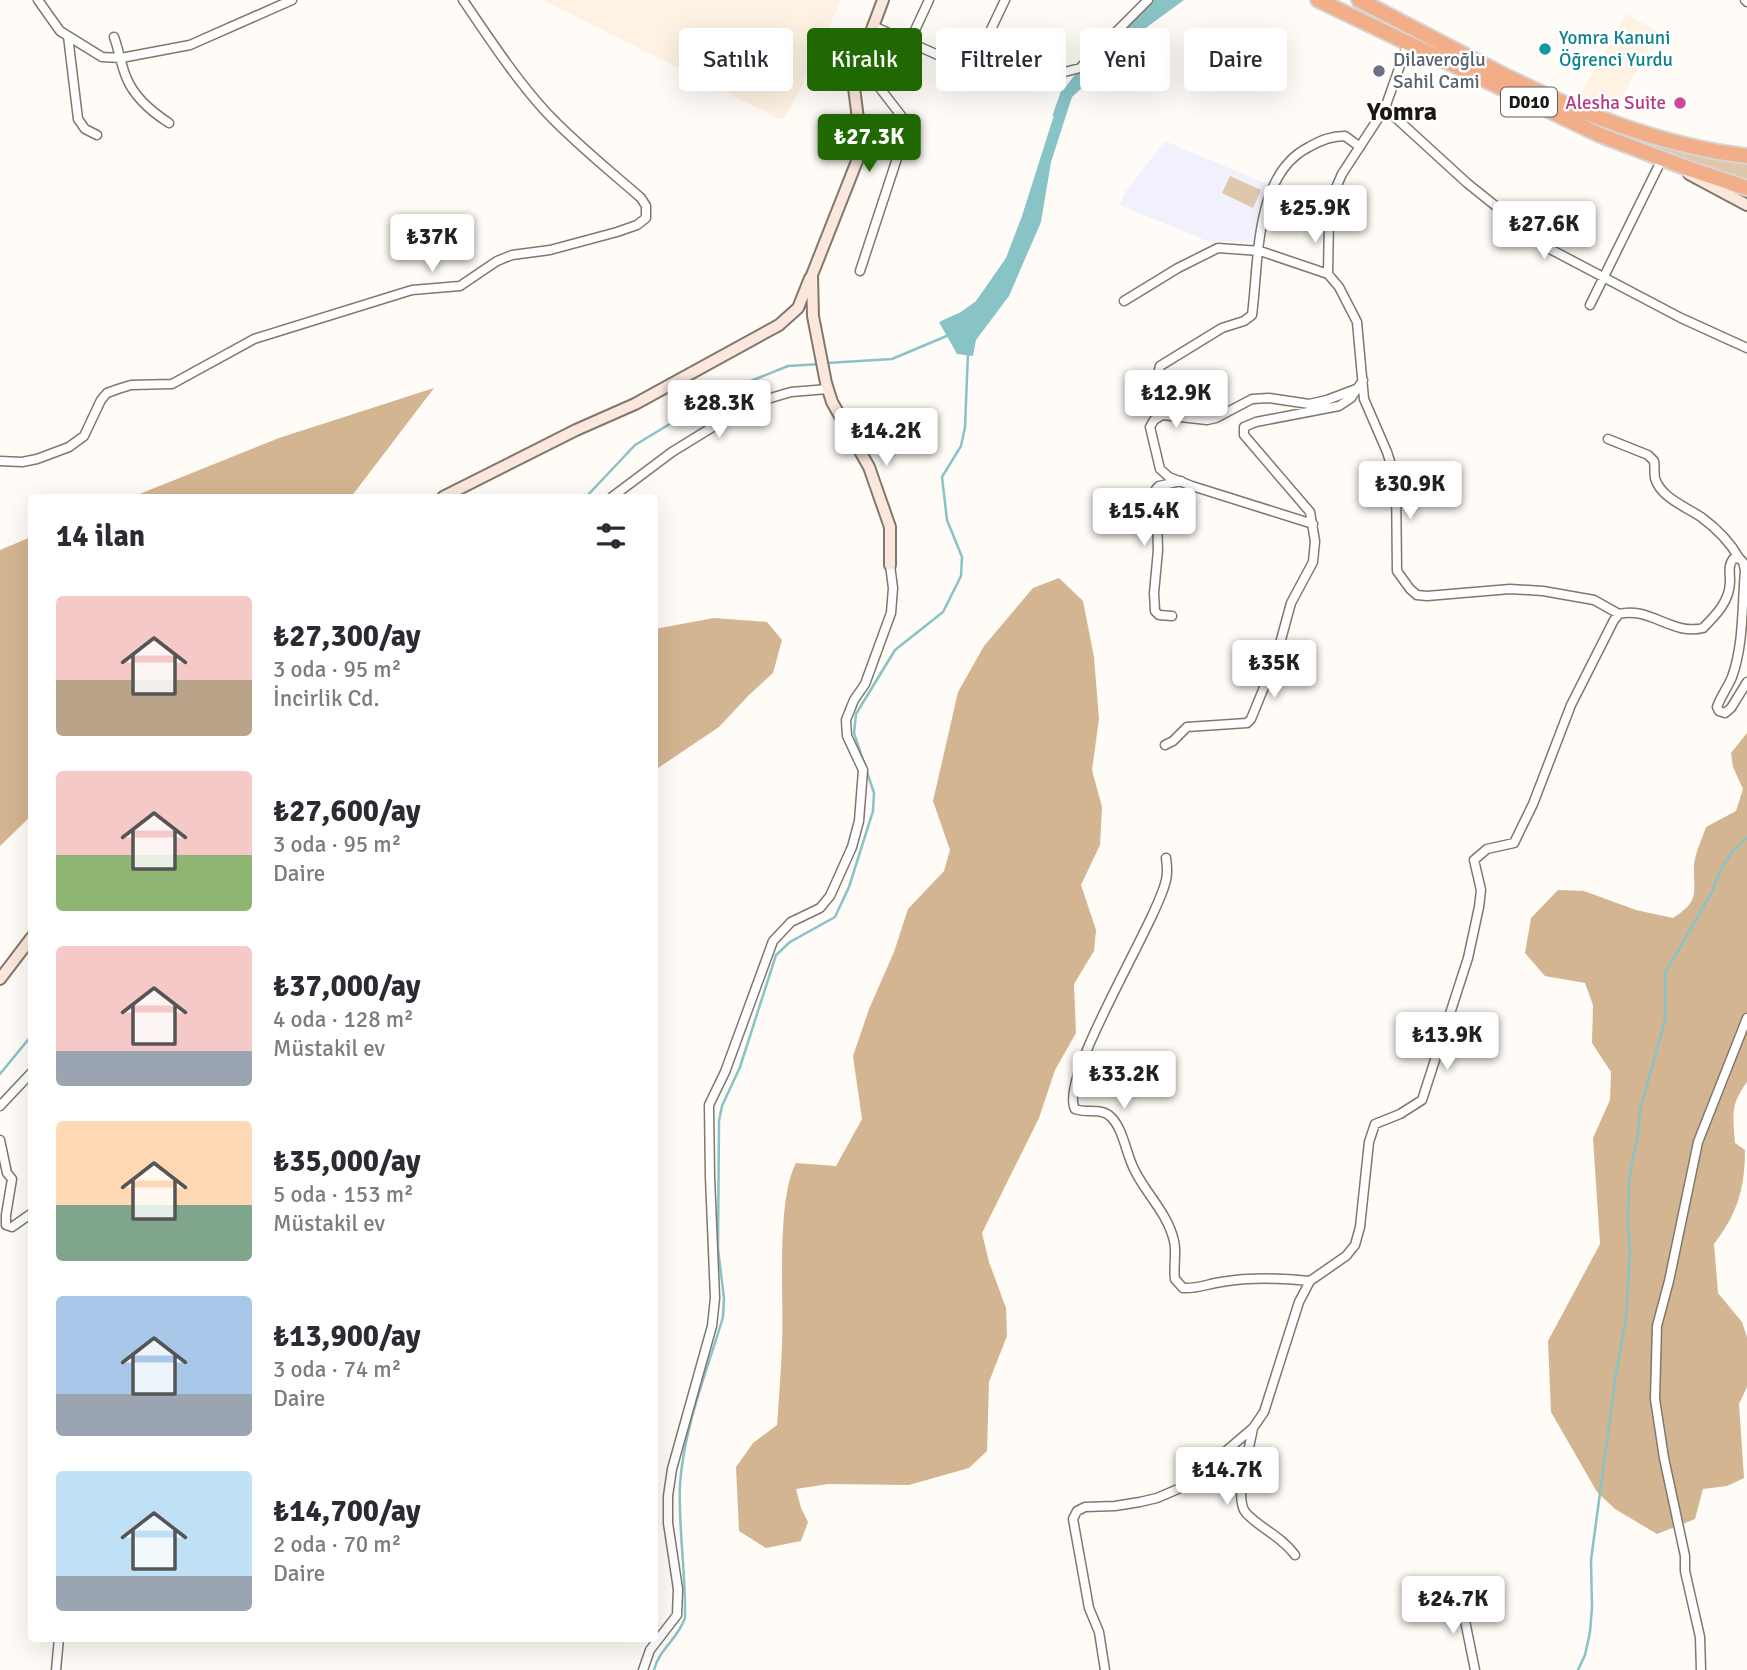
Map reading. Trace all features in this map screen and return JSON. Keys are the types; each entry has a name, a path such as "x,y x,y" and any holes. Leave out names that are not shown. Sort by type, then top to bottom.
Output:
{"highway":[{"name":"D010","path":"1318,0 1589,130 1747,188"},
{"name":"D010","path":"1359,0 1530,87 1609,123 1672,142 1730,154 1747,154"}],"street":[{"path":"38,0 60,31 102,57 121,58 190,45 292,0"},
{"path":"0,460 22,462 69,447 84,436 101,400 107,393 118,388 172,384 254,339 412,290 460,286 496,261 512,255 550,250 617,232 637,225 646,218 646,206 641,198 545,111 491,42 463,0"},
{"path":"878,28 873,26 883,0"},
{"path":"916,28 929,0"},
{"path":"992,28 1005,0"},
{"path":"1066,72 1080,68 1148,0"},
{"path":"68,36 78,120 85,129 97,135"},
{"path":"114,37 127,79 134,91 149,109 169,123"},
{"path":"1328,274 1331,205 1342,174 1385,108 1408,43"},
{"path":"449,494 576,430 635,404 779,325 798,308 857,161 861,142 854,91"},
{"path":"860,271 905,134 906,122 882,91"},
{"path":"1385,108 1467,183 1548,247 1681,318 1747,348"},
{"path":"1153,388 1160,366 1222,328 1244,321 1252,315 1268,194 1279,173 1303,149 1335,136 1345,136 1360,147"},
{"path":"1590,305 1662,159 1747,205"},
{"path":"1124,302 1178,268 1218,248 1260,251 1328,274 1339,287 1357,322 1364,400 1396,480 1397,571 1418,595 1510,589 1543,591 1594,600 1619,614 1636,612 1686,629 1703,628 1722,607 1731,582 1730,564 1733,559 1739,558"},
{"path":"658,1640 677,1615 678,1589 668,1523 667,1496 712,1326 715,1298 709,1105 729,1061 773,941 791,922 820,908 835,886 852,846 859,821 863,770 847,736 846,720 854,700 865,684 891,613 893,588 890,527 869,467 832,402 827,386 813,316 812,275"},
{"path":"1166,745 1187,727 1247,723 1255,714 1276,658 1291,603 1313,562 1315,541 1310,512 1244,435 1244,427 1256,422 1339,406 1346,403 1363,380"},
{"path":"616,494 672,452 750,404 791,392 827,386"},
{"path":"1313,524 1181,481 1160,470 1150,427 1153,420 1162,415 1207,420 1260,397 1309,404 1338,397 1356,389"},
{"path":"1608,439 1648,455 1654,461 1655,479 1660,486 1682,507 1717,530 1743,562 1745,570 1741,631 1733,675 1720,699 1717,707 1719,711 1725,713 1731,708 1747,682"},
{"path":"1172,616 1159,615 1155,611 1158,550 1155,497 1159,486 1181,481"},
{"path":"1105,1670 1099,1632 1088,1608 1073,1519 1077,1511 1085,1507 1115,1506 1157,1498 1185,1486 1253,1428 1264,1412 1299,1302 1310,1281 1346,1256 1355,1245 1360,1227 1369,1142 1376,1124 1401,1114 1422,1100 1468,958 1481,890 1474,860 1487,849 1514,843 1533,804 1570,705 1619,614"},
{"path":"1166,858 1167,879 1157,906 1087,1050 1073,1086 1073,1105 1075,1109 1082,1111 1100,1111 1110,1115 1116,1123 1135,1173 1163,1213 1170,1230 1175,1247 1175,1279 1183,1288 1194,1289 1220,1282 1257,1278 1310,1281"},
{"path":"0,978 28,942"},
{"path":"1701,1670 1700,1637 1685,1571 1685,1556 1654,1399 1657,1326 1698,1142 1747,1018"},
{"path":"0,1106 28,1076"},
{"path":"0,1140 7,1173 12,1179 6,1225 12,1227 28,1216"},
{"path":"1253,1428 1241,1505 1247,1514 1285,1542 1295,1556"},
{"path":"1460,1596 1475,1670"},
{"path":"55,1670 58,1642"},
{"path":"643,1670 650,1650 656,1642"}],"shaded area":[{"path":"543,0 841,0 828,28 807,28 807,75 784,119 724,91 793,91 793,28 679,28 679,68"},
{"path":"1627,14 1658,32 1613,113 1578,98"},
{"path":"1609,127 1747,159 1747,181 1658,153 1607,131"},
{"path":"1165,141 1269,185 1263,197 1258,242 1237,240 1217,241 1214,244 1120,205 1124,194"},
{"path":"1230,176 1261,190 1253,208 1222,193"},
{"path":"434,388 353,494 139,494 279,438"},
{"path":"28,538 28,819 0,846 0,550"},
{"path":"1059,578 1083,601 1094,657 1099,719 1092,770 1102,807 1100,845 1081,885 1096,930 1094,951 1074,984 1076,1033 1055,1070 1039,1118 982,1233 989,1262 1006,1308 1007,1336 989,1382 987,1451 969,1468 909,1485 828,1484 796,1489 808,1522 801,1541 766,1548 739,1531 736,1467 753,1443 777,1425 782,1344 783,1225 790,1180 796,1163 836,1166 862,1119 853,1056 908,909 944,871 950,850 933,801 958,692 984,646 1033,588"},
{"path":"714,618 767,622 782,640 773,673 719,727 658,768 658,628"},
{"path":"1747,733 1747,1082 1735,1104 1733,1117 1735,1143 1745,1150 1745,1164 1734,1211 1714,1244 1718,1293 1742,1322 1747,1337 1747,1387 1739,1404 1744,1478 1727,1486 1703,1489 1695,1519 1657,1534 1615,1509 1597,1492 1551,1412 1548,1341 1600,1244 1593,1138 1610,1100 1611,1072 1592,1043 1593,1005 1585,983 1545,976 1525,953 1531,918 1558,890 1584,891 1636,910 1673,918 1682,912 1694,895 1695,860 1706,827 1736,811 1743,789 1733,767 1731,753"}],"water":[{"path":"1148,0 1184,0 1146,28 1120,28"},
{"path":"1080,68 1080,90 1072,97 1051,162 1041,222 1009,296 976,340 973,356 957,354 939,322 961,312 976,301 1006,258 1061,93 1066,91 1066,86"}],"waterway":[{"path":"1054,115 1062,92"},
{"path":"827,363 892,359 949,335"},
{"path":"654,1670 685,1618 680,1500 682,1463 691,1420 723,1317 724,1298 718,1249 719,1121 722,1106 740,1067 776,955 790,942 835,917 849,887 873,811 874,793 854,733 856,714 895,650 943,612 961,576 962,557 947,520 942,477 961,446 965,427 968,352"},
{"path":"589,494 635,445 721,393 788,366 821,364"},
{"path":"1578,1670 1585,1655 1590,1632 1591,1560 1626,1318 1630,1251 1629,1179 1640,1110 1665,1020 1665,973 1712,892 1720,871 1732,852 1747,838"},
{"path":"0,1074 28,1040"}],"place":[{"name":"Yomra Kanuni Öğrenci Yurdu","path":"1545,49"},
{"name":"Dilaveroğlu Sahil Cami","path":"1379,71"},
{"name":"Alesha Suite","path":"1680,103"}],"district":[{"name":"Yomra","path":"1402,112"}]}
